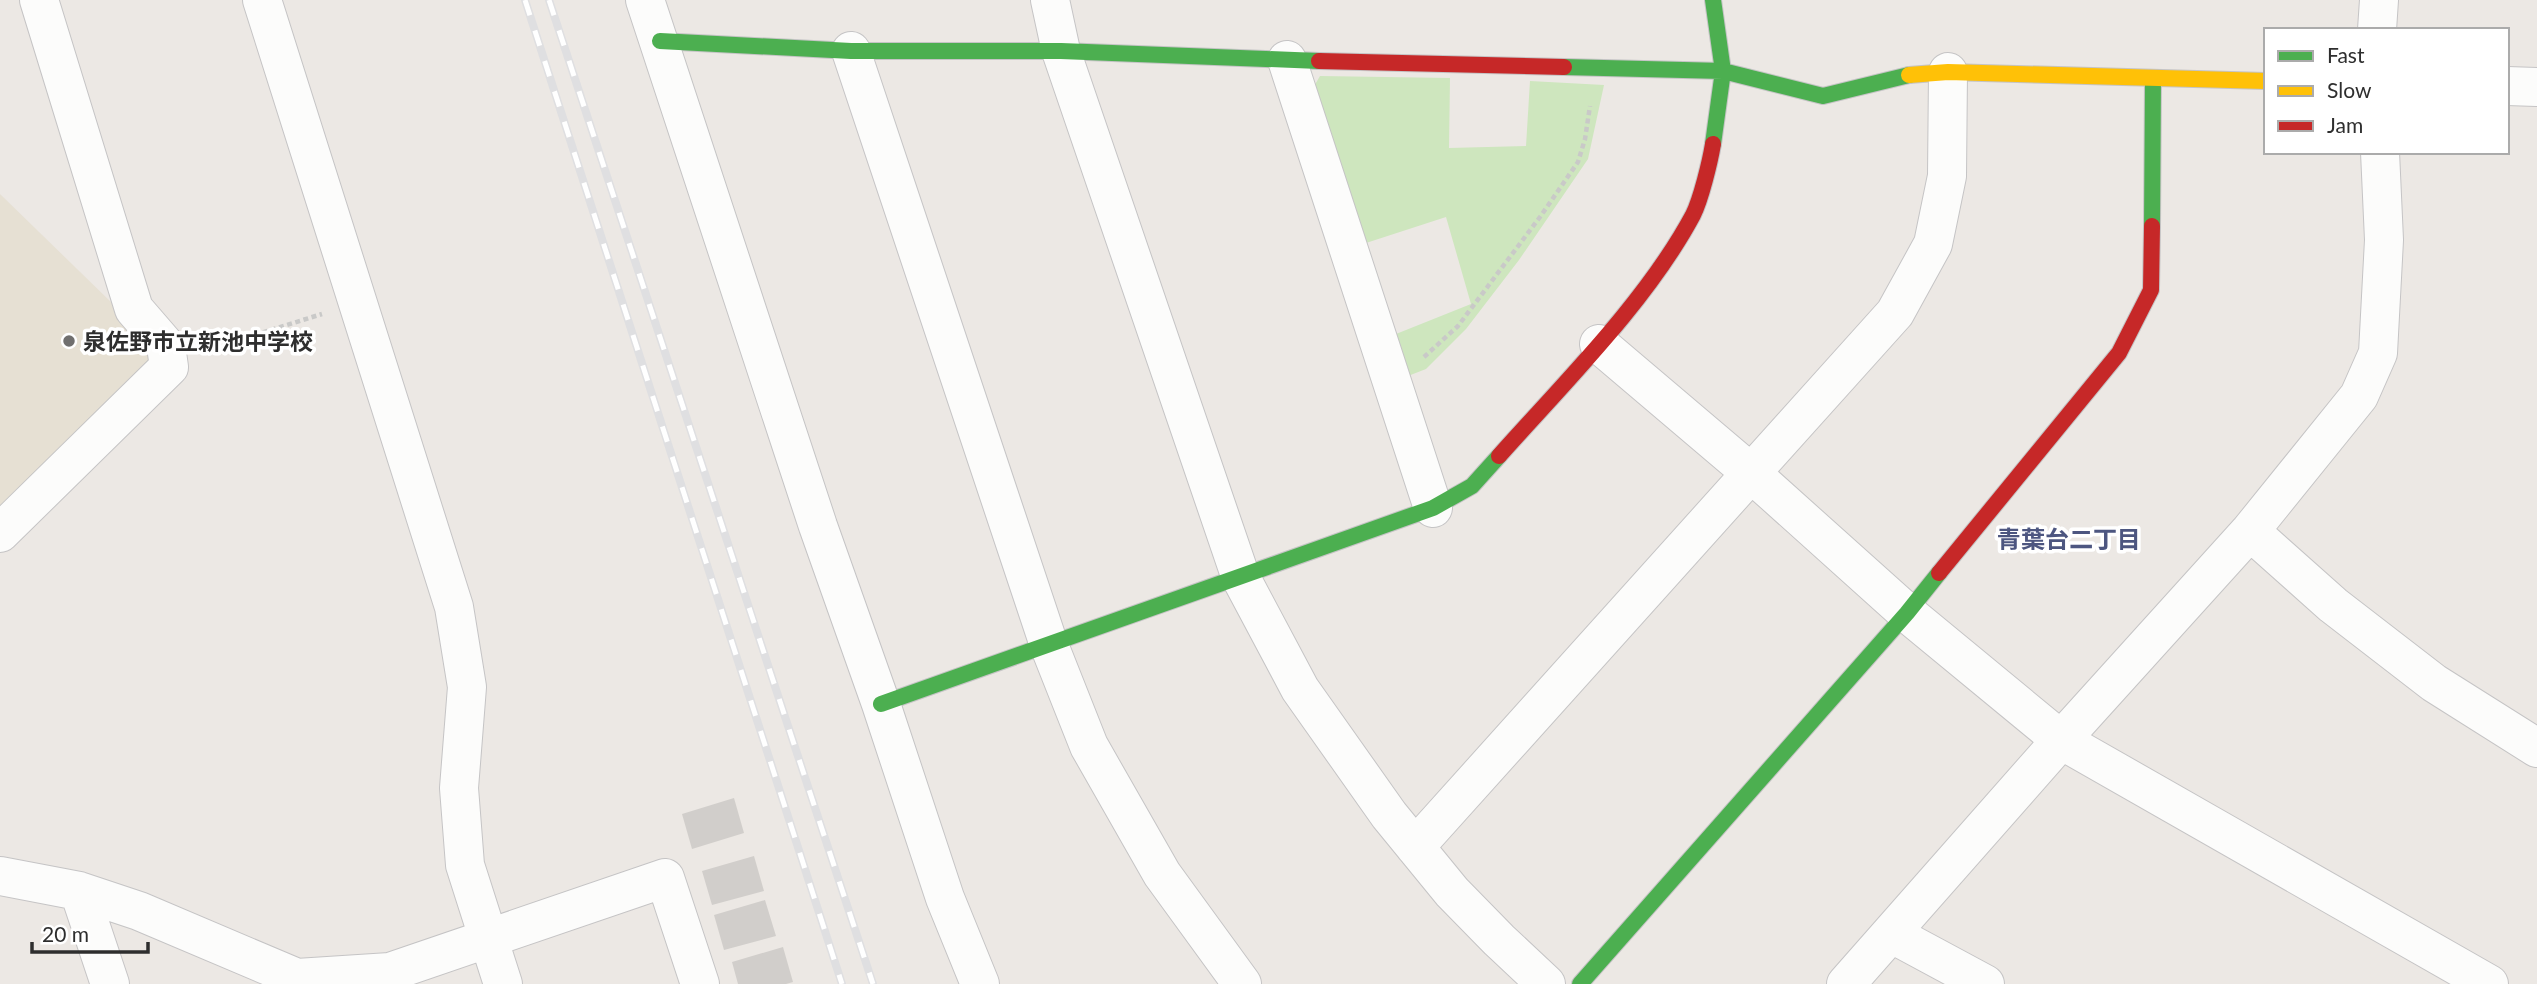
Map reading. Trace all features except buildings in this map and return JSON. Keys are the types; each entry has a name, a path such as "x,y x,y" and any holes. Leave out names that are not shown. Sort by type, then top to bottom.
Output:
{"street":[{"path":"0,533 169,368 166,346 134,309 38,0"},
{"path":"262,0 454,607 467,687 459,788 465,865 503,984"},
{"path":"645,0 818,526 881,704 945,898 980,984"},
{"path":"1050,0 1061,51 1241,578 1300,689 1337,744 1415,847 1471,911 1546,984"},
{"path":"881,704 1433,508 1472,486 1599,344 1657,271 1694,213 1713,147 1723,71 1713,0"},
{"path":"2377,28 2379,0"},
{"path":"660,41 851,51 1061,51 1287,60 1723,71 1823,96 1902,75 1948,72 2264,80"},
{"path":"851,51 1049,645 1089,746 1162,874 1242,984"},
{"path":"1287,60 1433,508"},
{"path":"1415,847 1895,313 1933,244 1947,176 1948,72"},
{"path":"1580,984 1907,613 2119,353 2151,290 2153,78"},
{"path":"2509,86 2537,87"},
{"path":"1846,984 2249,531 2359,396 2378,353 2384,240 2380,154"},
{"path":"1599,344 1751,473 1907,613 2061,740 2489,984"},
{"path":"2249,531 2333,605 2434,683 2537,748"},
{"path":"0,877 79,891 139,911 298,981 390,972 665,878 700,984"},
{"path":"79,891 110,984"},
{"path":"1892,934 1984,984"}],"path":[{"path":"1419,361 1458,326 1578,162 1585,139 1597,68"},
{"path":"247,338 357,302"}],"shaded area":[{"name":"泉佐野市立新池中学校","path":"0,194 114,305 153,358 0,514"}],"green space":[{"path":"1320,76 1450,78 1449,148 1526,146 1530,81 1604,85 1588,159 1519,260 1466,329 1426,369 1408,376 1396,334 1471,304 1446,217 1366,243 1313,88"}],"railway":[{"path":"525,0 842,984"},
{"path":"549,0 873,984"}],"traffic: fast":[{"path":"1713,0 1723,71 1713,144"},
{"path":"660,41 851,51 1061,51 1319,61"},
{"path":"1564,67 1723,71 1823,96 1909,75"},
{"path":"2152,226 2153,78"},
{"path":"881,704 1433,508 1472,486 1499,456"},
{"path":"1580,984 1907,613 1939,573"}],"traffic: slow":[{"path":"1909,75 1948,72 2264,81"}],"traffic: jam":[{"path":"1319,61 1564,67"},
{"path":"1499,456 1629,310 1674,247 1696,208 1713,144"},
{"path":"1939,573 2119,353 2151,290 2152,226"}],"place":[{"name":"泉佐野市立新池中学校","path":"69,341"}],"district":[{"name":"青葉台二丁目","path":"2069,538"}]}
